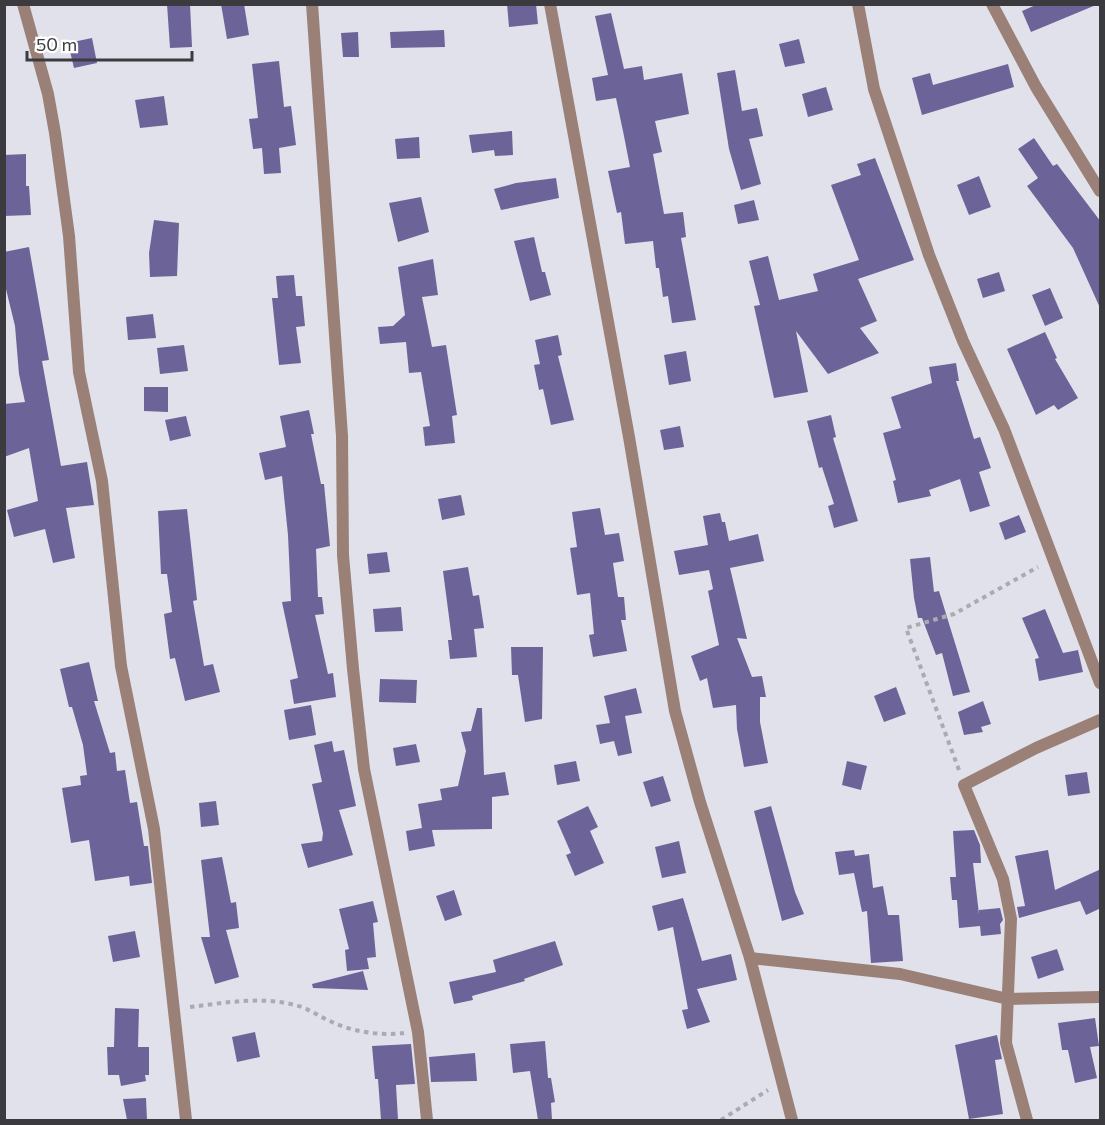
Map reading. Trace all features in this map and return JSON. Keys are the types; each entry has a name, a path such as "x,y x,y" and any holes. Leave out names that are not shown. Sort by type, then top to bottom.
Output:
{"street":[{"path":"23,4 48,94 55,134 69,236 79,372 102,481 121,666 154,829 186,1120"},
{"path":"312,4 342,436 343,555 353,669 364,769 418,1032 428,1120"},
{"path":"550,4 623,402 675,711 700,802 750,958 784,1080 792,1120"},
{"path":"858,4 874,89 929,255 963,341 1004,429 1052,560 1101,683"},
{"path":"992,4 1036,87 1101,191"},
{"path":"1027,1120 1006,1043 1011,919 1003,879 964,785 1036,748 1101,720"},
{"path":"750,958 900,974 1008,999 1101,997"}],"path":[{"path":"964,785 906,628 954,614 1052,560"},
{"path":"174,1009 234,1002 282,1002 297,1005 333,1023 365,1032 389,1035 418,1032"},
{"path":"720,1120 784,1080"}],"building":[{"path":"167,4 190,4 192,47 170,48"},
{"path":"221,4 244,4 249,35 227,39"},
{"path":"507,4 536,4 538,24 509,27"},
{"path":"1038,4 1096,5 1031,32 1022,11"},
{"path":"611,13 624,69 642,66 644,80 682,73 689,114 655,121 662,152 653,154 664,214 683,212 686,237 681,238 696,320 672,323 668,296 663,297 659,268 656,268 653,241 625,244 621,212 617,213 608,171 630,167 624,136 616,98 596,101 592,78 608,75 595,16"},
{"path":"444,30 445,47 391,48 390,32"},
{"path":"358,32 359,57 343,57 341,33"},
{"path":"92,38 97,63 74,68 68,43"},
{"path":"799,39 805,63 785,67 779,44"},
{"path":"279,61 284,107 291,106 296,145 279,148 281,173 264,174 262,148 253,149 249,119 258,118 252,64"},
{"path":"1008,64 1014,87 922,115 912,78 930,73 933,85"},
{"path":"735,70 742,111 757,108 763,136 749,139 761,184 741,190 729,149 717,73"},
{"path":"826,87 833,110 808,117 802,94"},
{"path":"164,96 168,125 140,128 135,100"},
{"path":"512,131 513,155 495,156 494,150 472,153 469,135"},
{"path":"419,137 420,158 397,159 395,139"},
{"path":"1034,138 1053,166 1057,164 1101,222 1101,310 1073,248 1027,186 1038,178 1018,149"},
{"path":"26,154 26,186 29,186 31,215 4,216 4,155"},
{"path":"875,158 914,260 858,279 877,321 860,328 879,353 828,374 796,331 808,392 774,398 754,306 760,305 749,261 768,256 779,300 818,291 813,274 859,260 831,185 861,175 857,164"},
{"path":"979,176 991,207 969,215 957,185"},
{"path":"556,178 559,198 501,210 494,189 516,183"},
{"path":"421,197 429,232 398,242 389,203"},
{"path":"754,200 759,220 738,224 734,205"},
{"path":"154,220 179,223 177,276 150,277 149,253"},
{"path":"534,237 542,272 545,272 551,295 530,301 514,241"},
{"path":"29,247 49,360 42,361 61,466 87,462 94,505 66,508 75,558 53,563 45,529 14,537 7,510 38,501 29,448 4,457 4,404 25,402 19,374 15,326 4,281 4,252"},
{"path":"433,259 438,295 422,297 432,347 446,345 457,415 452,416 455,443 425,446 423,427 430,426 421,372 409,373 406,342 380,344 378,327 393,326 405,315 398,267"},
{"path":"999,272 1005,291 983,298 977,279"},
{"path":"294,275 296,296 302,296 305,326 296,327 301,363 279,365 272,298 278,298 276,276"},
{"path":"1050,288 1063,318 1045,326 1032,295"},
{"path":"153,314 156,338 128,340 126,317"},
{"path":"1045,332 1057,358 1055,359 1078,398 1058,410 1054,405 1036,415 1007,349"},
{"path":"558,335 562,355 558,356 574,420 551,425 543,389 539,390 534,365 540,364 535,340"},
{"path":"184,345 188,371 160,374 157,348"},
{"path":"686,351 691,381 669,385 664,355"},
{"path":"956,363 959,381 956,381 974,439 980,437 991,468 979,472 990,506 970,512 960,479 929,490 931,496 898,503 893,481 896,480 883,433 901,428 891,397 932,383 929,367"},
{"path":"144,387 168,387 168,412 144,411"},
{"path":"309,410 314,434 311,434 321,484 324,484 330,546 316,549 318,597 322,597 324,614 315,615 328,674 333,673 336,697 294,704 290,680 298,678 282,602 291,601 282,476 265,480 259,453 286,447 280,416"},
{"path":"831,415 836,437 833,438 858,521 834,528 828,506 834,504 822,467 819,468 807,421"},
{"path":"186,416 191,436 170,441 165,420"},
{"path":"680,426 684,447 664,450 660,430"},
{"path":"461,495 465,515 442,520 438,499"},
{"path":"600,508 605,535 619,533 624,561 613,563 618,597 624,597 626,620 621,620 627,651 593,657 589,635 594,634 590,593 577,595 570,548 577,547 572,512"},
{"path":"187,509 197,600 193,601 204,666 213,664 220,692 185,701 175,658 170,659 164,614 172,612 167,574 161,574 158,511"},
{"path":"720,513 722,522 725,522 729,541 758,534 764,561 730,568 747,639 737,638 752,677 762,676 766,697 760,697 760,722 768,763 744,767 737,729 736,705 713,708 707,678 700,681 691,656 719,645 708,591 713,589 709,570 679,575 674,551 708,545 703,516"},
{"path":"1019,515 1026,532 1005,540 999,523"},
{"path":"387,552 390,572 369,574 367,554"},
{"path":"930,557 934,592 939,591 970,692 953,696 942,653 936,655 922,618 918,618 914,598 910,559"},
{"path":"468,567 473,596 479,595 484,628 474,629 477,657 450,659 448,640 452,640 443,571"},
{"path":"401,607 403,631 375,632 373,609"},
{"path":"1045,609 1063,653 1078,650 1083,672 1039,681 1035,659 1039,658 1022,618"},
{"path":"511,647 543,647 542,719 525,722 518,675 512,675"},
{"path":"89,662 98,701 94,701 110,753 115,752 117,771 125,770 130,803 137,802 144,846 148,846 152,883 130,886 129,876 95,881 89,840 71,843 62,788 81,785 80,776 87,775 83,745 72,707 69,707 60,669"},
{"path":"380,679 417,680 416,703 379,702"},
{"path":"896,687 906,714 884,722 874,696"},
{"path":"636,688 642,713 625,716 632,753 618,756 614,741 600,744 596,725 610,723 604,696"},
{"path":"983,701 991,724 981,727 983,732 964,735 958,712"},
{"path":"311,705 316,735 289,740 284,710"},
{"path":"477,708 482,708 484,775 505,772 509,795 492,797 492,829 432,830 435,846 409,851 406,831 422,828 418,804 442,800 440,789 458,786 466,751 461,732 471,731"},
{"path":"332,741 334,752 344,750 356,806 339,810 353,855 308,868 301,844 322,841 323,833 312,784 322,782 314,745"},
{"path":"416,744 420,762 396,766 393,748"},
{"path":"576,761 580,781 557,785 554,765"},
{"path":"847,761 867,766 861,790 842,785"},
{"path":"1087,772 1090,793 1068,796 1065,775"},
{"path":"663,776 671,801 651,807 643,782"},
{"path":"216,801 219,825 201,827 199,803"},
{"path":"588,806 598,827 590,831 604,863 575,876 566,855 571,853 557,821"},
{"path":"771,806 795,892 804,914 782,921 754,811"},
{"path":"974,830 980,845 981,863 973,863 979,914 979,910 1000,908 1003,920 1000,924 1001,934 981,936 980,926 959,928 957,900 952,900 950,877 956,877 953,831"},
{"path":"679,841 686,873 662,878 655,847"},
{"path":"854,850 855,856 869,854 873,888 883,886 888,915 899,915 903,961 871,963 867,911 862,912 854,873 839,875 835,852"},
{"path":"1048,850 1055,890 1101,869 1101,908 1086,915 1080,901 1019,918 1017,907 1025,906 1015,856"},
{"path":"222,857 231,903 236,902 239,928 226,930 239,977 215,984 201,937 210,937 201,860"},
{"path":"454,890 462,915 445,921 436,896"},
{"path":"683,898 702,961 731,954 737,980 697,989 710,1022 687,1029 682,1010 688,1009 673,927 658,931 652,906"},
{"path":"373,901 378,922 373,923 376,957 367,958 369,969 347,971 345,950 349,949 339,909"},
{"path":"135,931 140,957 113,962 108,936"},
{"path":"555,941 563,965 524,979 525,981 472,996 473,1000 454,1004 449,982 496,972 493,960"},
{"path":"1057,949 1064,970 1038,979 1031,957"},
{"path":"363,971 368,990 313,988 312,984"},
{"path":"115,1008 139,1009 138,1047 149,1047 149,1075 145,1075 146,1081 121,1086 119,1075 108,1075 107,1047 114,1047"},
{"path":"1095,1018 1099,1046 1090,1047 1097,1078 1075,1083 1068,1050 1062,1050 1058,1023"},
{"path":"255,1032 260,1057 237,1062 232,1037"},
{"path":"997,1035 1002,1059 995,1060 1003,1114 969,1119 955,1045"},
{"path":"545,1041 548,1078 551,1078 555,1102 551,1103 552,1120 538,1120 530,1071 513,1073 510,1044"},
{"path":"411,1044 415,1084 396,1085 398,1120 381,1120 378,1079 375,1079 372,1046"},
{"path":"475,1053 477,1081 431,1082 429,1057"},
{"path":"146,1098 147,1120 127,1120 123,1099"}]}
